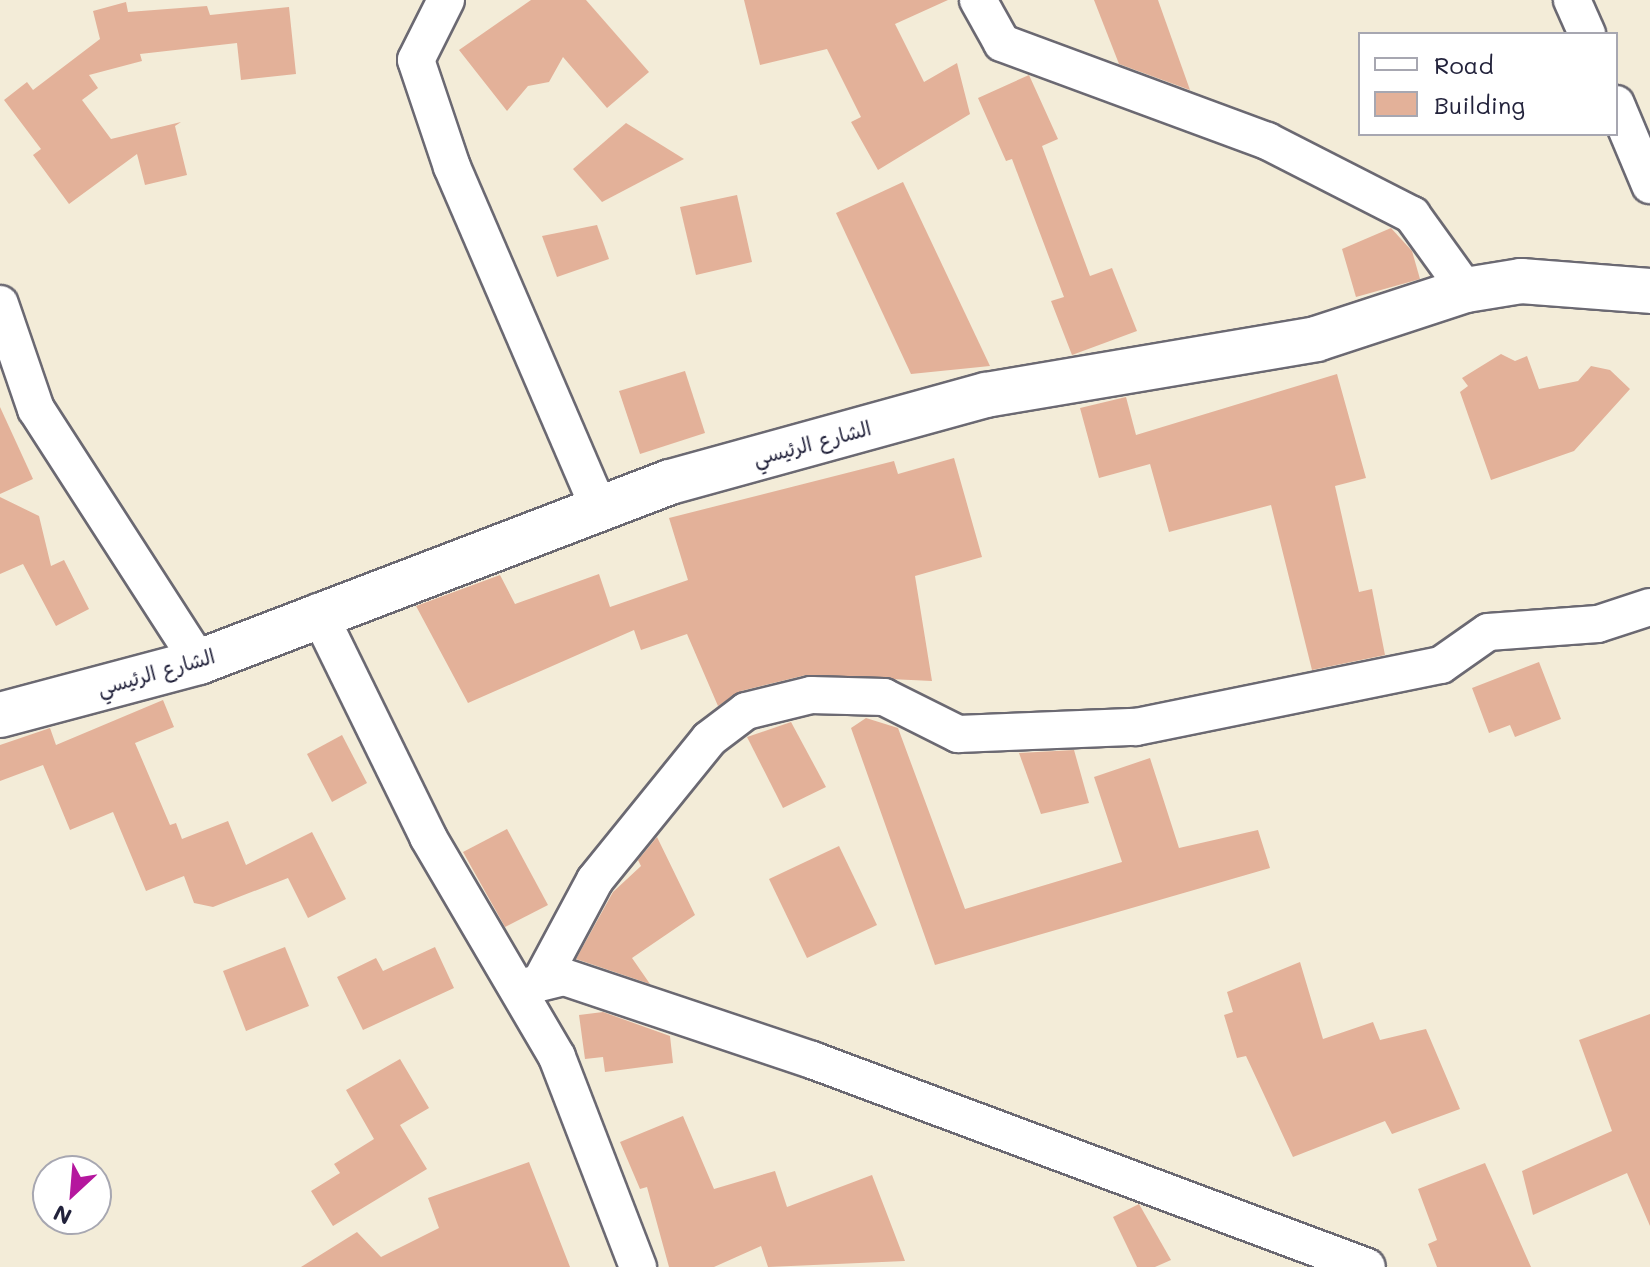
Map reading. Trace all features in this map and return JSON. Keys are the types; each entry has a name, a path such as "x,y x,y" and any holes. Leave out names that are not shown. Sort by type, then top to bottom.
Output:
{"street":[{"path":"446,0 416,60 452,167 599,509"},
{"path":"978,0 1002,43 1267,141 1412,215 1466,290"},
{"path":"1572,0 1586,32"},
{"path":"1618,109 1650,185"},
{"name":"الشارع الرئيسي","path":"0,715 199,662 318,612 599,509 986,395 1316,339 1466,290 1521,281 1650,291"},
{"path":"0,304 36,409 199,662"},
{"path":"531,983 595,880 709,739 746,711 811,695 884,697 958,734 1136,727 1211,717 1441,665 1488,632 1598,624 1650,607"},
{"path":"318,612 379,746 531,983 638,1267"},
{"path":"531,983 564,977 812,1060 1367,1267"}],"building":[{"path":"531,0 586,0 649,72 607,108 563,57 549,82 528,86 507,111 459,50"},
{"path":"744,0 948,0 895,24 924,82 957,63 970,114 878,170 851,122 861,117 827,49 760,65"},
{"path":"1094,0 1158,0 1190,90 1119,64"},
{"path":"126,2 128,12 207,6 210,15 289,7 296,74 241,80 237,43 140,54 142,61 89,75 98,88 82,100 111,139 181,122 175,126 187,175 145,185 137,154 69,204 33,155 41,149 4,100 27,82 33,90 100,39 93,11"},
{"path":"1029,75 1058,139 1042,146 1090,276 1112,268 1137,331 1072,355 1051,301 1064,297 1012,159 1006,161 978,98"},
{"path":"626,123 684,159 602,202 573,169"},
{"path":"903,182 990,366 911,374 836,213"},
{"path":"737,195 752,262 696,275 680,207"},
{"path":"597,225 609,259 557,277 542,236"},
{"path":"1391,228 1412,251 1420,279 1356,297 1342,249"},
{"path":"1501,354 1515,361 1527,356 1539,389 1578,381 1591,366 1610,370 1630,389 1574,451 1491,480 1460,392 1468,386 1462,378"},
{"path":"685,371 705,433 640,454 619,391"},
{"path":"1337,374 1366,478 1335,486 1359,592 1372,589 1385,655 1312,670 1271,505 1169,532 1150,464 1099,478 1080,408 1126,397 1136,435"},
{"path":"0,407 33,479 0,494"},
{"path":"954,458 982,557 915,576 932,681 806,675 741,691 718,706 687,634 641,650 634,630 468,703 416,606 500,575 515,604 599,574 610,607 688,580 669,518 894,461 898,474"},
{"path":"0,497 39,516 51,566 64,560 89,609 56,626 23,564 0,574"},
{"path":"1539,662 1561,719 1515,737 1510,725 1489,733 1472,688"},
{"path":"163,700 174,727 135,743 170,825 176,823 182,839 228,821 246,865 312,832 346,899 308,918 288,878 213,907 194,903 184,876 146,891 113,812 70,830 43,765 0,781 0,745 50,728 56,745"},
{"path":"866,718 898,728 965,909 1122,862 1094,777 1150,758 1179,848 1258,830 1270,868 935,965 851,728"},
{"path":"791,722 826,787 783,808 747,737"},
{"path":"342,735 367,783 332,802 307,754"},
{"path":"1074,750 1089,803 1041,814 1019,753"},
{"path":"507,829 548,905 505,927 463,852"},
{"path":"657,837 695,915 632,958 650,984 576,959 613,892 641,866 638,860"},
{"path":"839,846 877,925 807,958 769,879"},
{"path":"285,947 309,1006 246,1031 223,971"},
{"path":"435,947 454,988 363,1030 337,977 376,958 383,971"},
{"path":"1300,962 1323,1039 1373,1022 1380,1040 1426,1029 1460,1109 1392,1134 1385,1121 1293,1157 1246,1056 1237,1058 1224,1015 1233,1012 1227,992"},
{"path":"603,1012 670,1036 673,1063 605,1072 603,1057 585,1059 579,1015"},
{"path":"1650,1014 1650,1226 1627,1173 1533,1215 1522,1171 1612,1131 1579,1040"},
{"path":"400,1059 429,1108 400,1125 427,1169 333,1226 311,1191 340,1173 334,1164 374,1139 346,1090"},
{"path":"683,1116 714,1189 775,1171 787,1207 872,1175 905,1261 768,1267 761,1246 714,1267 669,1267 647,1187 640,1189 620,1142"},
{"path":"529,1162 570,1267 301,1267 357,1232 381,1257 439,1228 428,1198"},
{"path":"1485,1163 1531,1267 1437,1267 1428,1244 1437,1240 1418,1189"},
{"path":"1139,1204 1171,1260 1155,1267 1137,1267 1113,1217"}]}
